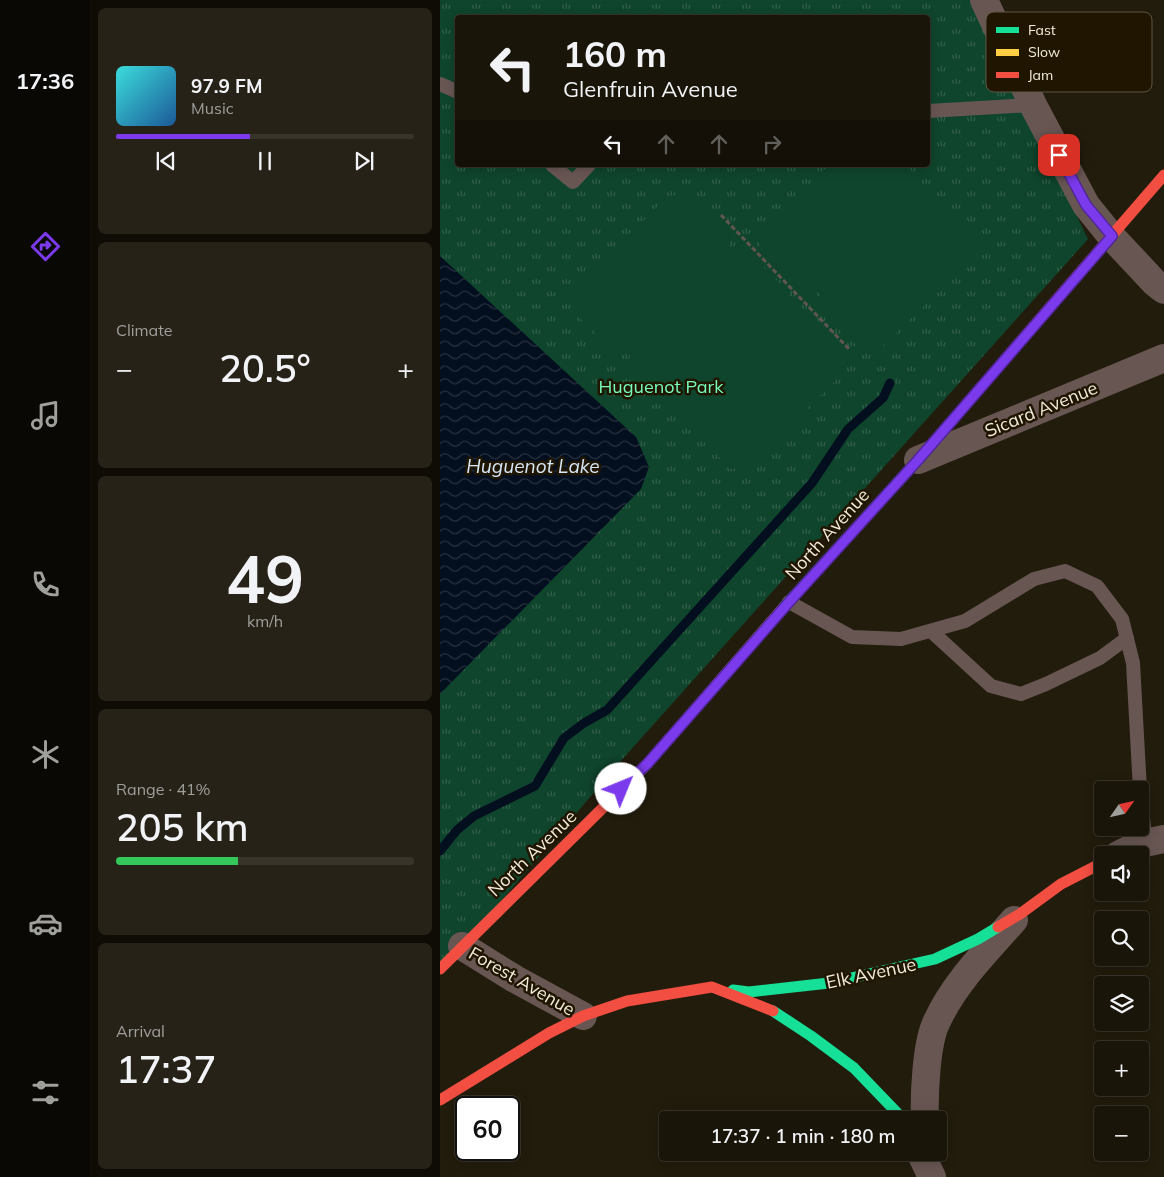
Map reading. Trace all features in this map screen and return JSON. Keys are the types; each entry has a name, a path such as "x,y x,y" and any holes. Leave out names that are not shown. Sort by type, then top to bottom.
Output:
{"main road":[{"name":"North Avenue","path":"440,969 648,763 789,602 918,460 1164,175"},
{"name":"Elk Avenue","path":"712,987 748,992 829,983 935,959 978,939 1020,914 1061,884 1094,867"},
{"name":"Forest Avenue","path":"440,1100 549,1033 583,1016 627,1001 712,987"},
{"path":"712,987 772,1011 811,1036 854,1068 897,1111"}],"street":[{"path":"984,0 989,12"},
{"path":"1026,92 1086,205 1112,236 1164,290"},
{"name":"Sicard Avenue","path":"918,460 1164,358"},
{"path":"1136,846 1155,841"},
{"name":"Elk Avenue","path":"925,1111 927,1060 936,1022 960,982 1020,914"},
{"name":"Forest Avenue","path":"462,946 515,979 583,1016"},
{"path":"924,1161 932,1177"},
{"path":"934,1161 937,1177"}],"lane":[{"path":"440,84 455,91"},
{"path":"930,111 1032,105"},
{"path":"554,167 573,182 587,167"},
{"path":"789,602 852,636 902,639 965,622 1034,579 1065,571 1097,586 1122,619 1133,663 1140,781"},
{"path":"931,631 991,686 1022,694 1100,658 1127,638"},
{"path":"1149,822 1155,841"}],"path":[{"path":"721,215 849,348"}],"green space":[{"name":"Huguenot Park","path":"440,0 972,0 986,29 986,92 1017,92 1088,239 627,754 440,972"},
{"path":"827,167 908,167 918,177 918,195 937,195 978,235 977,254 880,349 862,351 820,308 820,290 802,292 760,249 761,233"},
{"path":"689,194 730,235 728,254 748,252 789,293 787,313 807,312 848,353 845,371 749,467 731,469 689,427 689,409 672,409 629,367 630,352 613,351 571,309 571,294 668,196"}],"water":[{"name":"Huguenot Lake","path":"440,256 636,437 649,467 641,489 440,694"}],"waterway":[{"path":"440,851 457,830 474,816 535,786 564,738 584,723 607,710 812,483 848,429 883,398 890,383"}],"traffic: fast":[{"path":"784,607 969,401"},
{"path":"733,990 749,992 829,983 935,959 978,939 998,927"},
{"path":"773,1011 854,1068 895,1111"}],"traffic: slow":[{"path":"628,783 648,763 784,607"}],"traffic: jam":[{"path":"969,401 1164,175"},
{"path":"440,969 628,783"},
{"path":"998,927 1020,914 1061,884 1094,867"},
{"path":"440,1100 549,1033 583,1016 627,1001 712,987 773,1011"}],"route":[{"path":"621,789 648,763 789,602 918,460 1112,236 1086,205 1059,155"}]}
